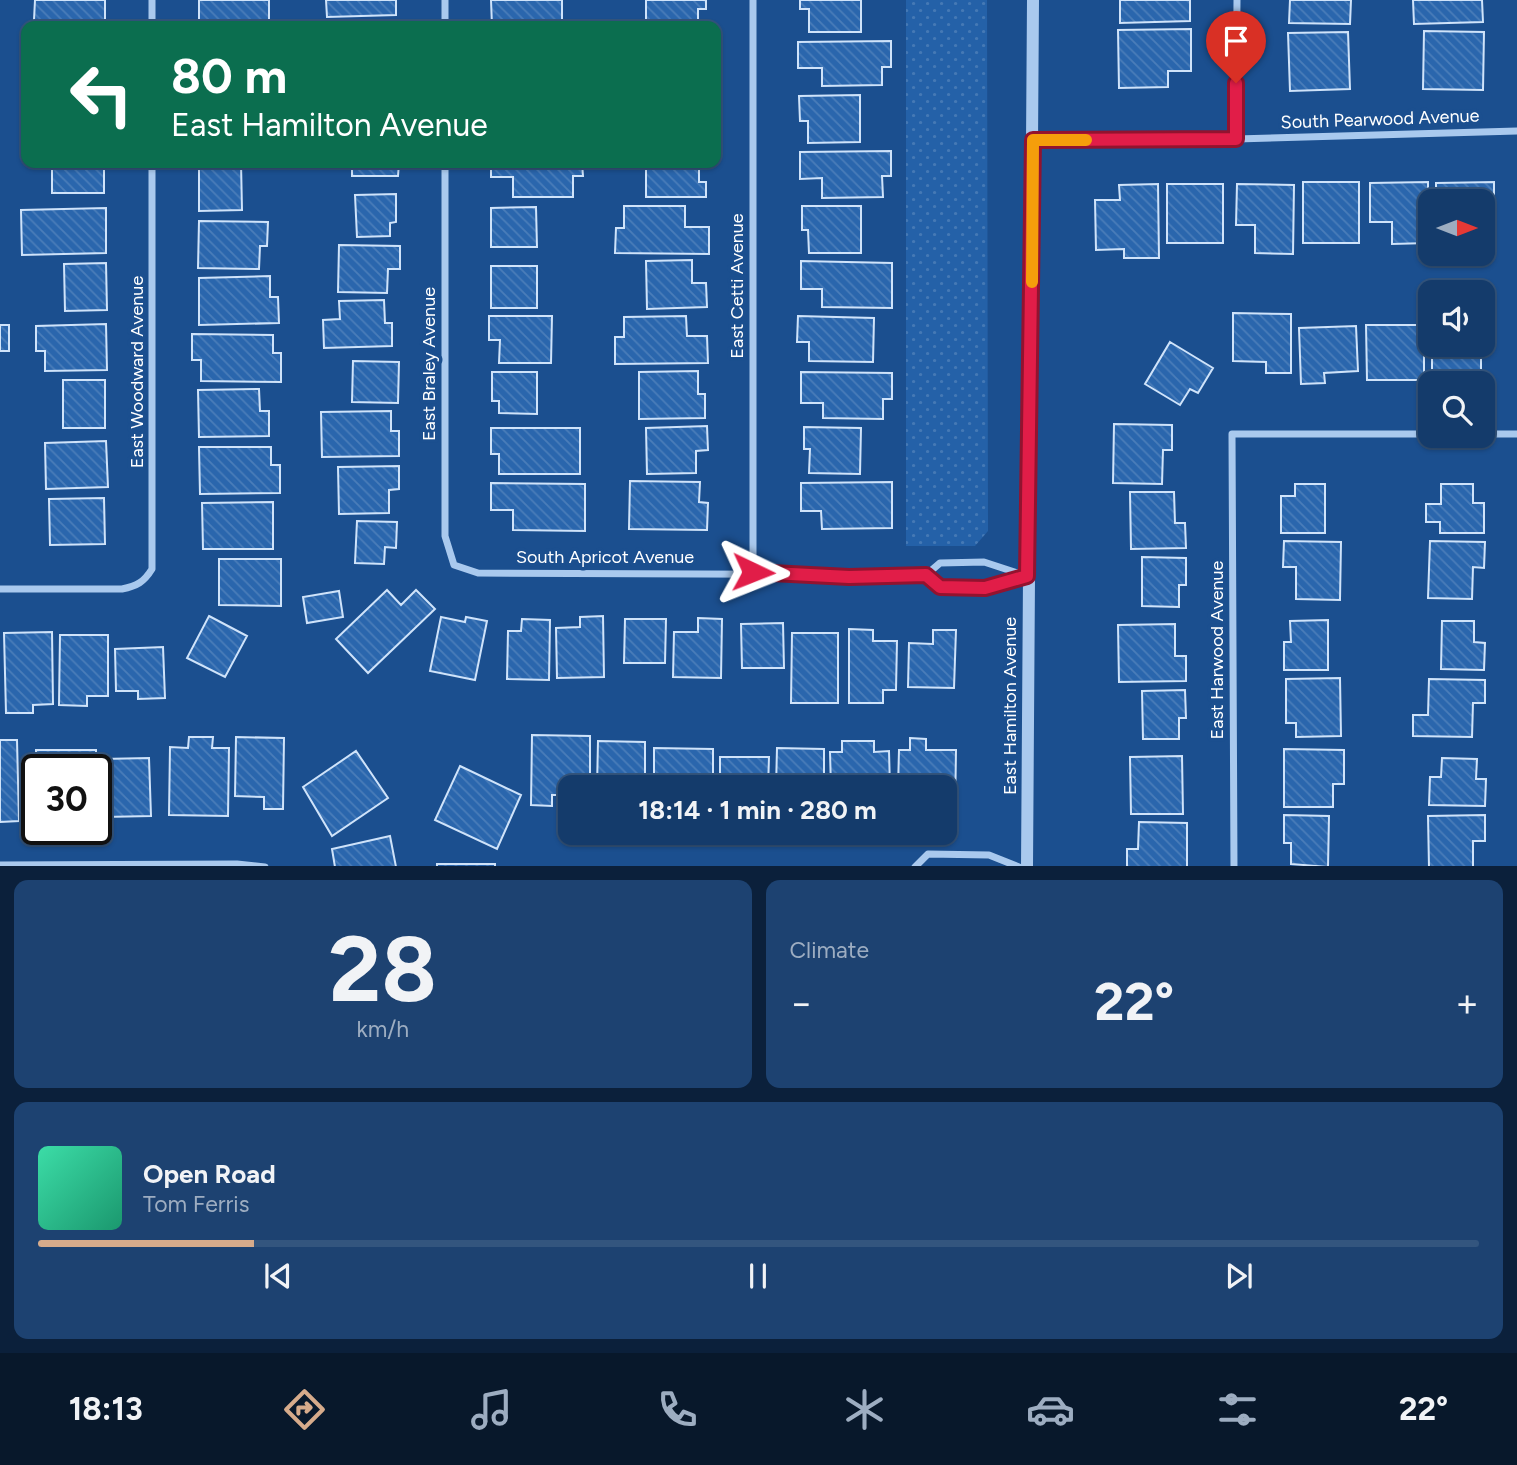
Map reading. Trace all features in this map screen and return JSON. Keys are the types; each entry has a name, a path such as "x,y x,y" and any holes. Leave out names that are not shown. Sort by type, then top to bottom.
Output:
{"street":[{"path":"152,0 152,21"},
{"path":"445,0 445,21"},
{"name":"East Cetti Avenue","path":"753,0 753,572"},
{"name":"East Hamilton Avenue","path":"1027,866 1033,0"},
{"path":"1236,139 1237,0"},
{"name":"South Pearwood Avenue","path":"1033,140 1236,139 1517,131"},
{"name":"East Woodward Avenue","path":"0,589 122,589 134,587 145,580 152,569 152,168"},
{"name":"East Braley Avenue","path":"445,168 445,536 454,565"},
{"name":"East Harwood Avenue","path":"1234,866 1232,434 1418,434"},
{"path":"1495,434 1517,434"},
{"name":"South Apricot Avenue","path":"454,565 478,573 753,572 849,577 926,575 940,563 984,562 1027,576"},
{"name":"South Apricot Avenue","path":"926,575 940,587 985,588 1027,576"},
{"path":"915,866 929,855 989,855 1018,866"},
{"path":"4,866 265,866"}],"shaded area":[{"path":"906,0 987,0 988,531 975,546 906,546"}],"building":[{"path":"35,0 105,0 105,21 34,20"},
{"path":"199,0 269,0 269,21 199,21"},
{"path":"326,0 396,0 396,15 327,17"},
{"path":"491,0 562,0 562,21 492,21"},
{"path":"646,0 706,0 706,9 698,9 698,21 646,21"},
{"path":"800,0 861,0 861,32 809,32 809,9 800,9"},
{"path":"1120,0 1190,0 1190,21 1120,23"},
{"path":"1290,0 1351,0 1350,24 1289,23"},
{"path":"1413,0 1482,0 1483,22 1414,24"},
{"path":"1191,29 1191,71 1168,71 1168,87 1119,88 1118,30"},
{"path":"1424,31 1484,32 1483,90 1423,89"},
{"path":"1348,32 1350,89 1290,91 1288,33"},
{"path":"891,41 891,67 882,67 882,85 822,86 822,68 798,68 798,42"},
{"path":"860,95 860,142 808,143 808,121 800,121 799,96"},
{"path":"891,151 891,176 882,176 883,197 822,198 822,178 800,179 800,152"},
{"path":"104,168 104,193 52,193 52,169"},
{"path":"199,168 241,168 242,210 199,211"},
{"path":"352,168 399,168 398,176 352,176"},
{"path":"491,168 582,168 583,176 573,176 573,197 513,197 513,177 491,177"},
{"path":"646,168 699,168 699,182 706,182 706,197 646,197"},
{"path":"1303,182 1359,182 1359,243 1303,243"},
{"path":"1428,182 1428,189 1418,189 1418,243 1392,244 1392,222 1370,222 1370,183"},
{"path":"1494,182 1494,189 1436,189 1436,183"},
{"path":"1158,184 1159,258 1124,258 1124,249 1096,250 1095,200 1120,200 1119,185"},
{"path":"1167,184 1223,184 1223,243 1167,243"},
{"path":"1237,184 1294,185 1293,254 1255,253 1255,225 1236,225"},
{"path":"396,194 396,222 390,223 390,236 357,237 355,195"},
{"path":"624,206 685,206 685,227 709,227 709,254 615,253 616,228 624,228"},
{"path":"802,206 861,206 861,253 809,253 808,230 802,230"},
{"path":"536,207 537,247 491,247 491,208"},
{"path":"106,208 106,253 22,255 21,210"},
{"path":"199,221 268,222 267,246 260,246 259,269 198,268"},
{"path":"339,245 400,246 400,269 388,269 387,293 338,292"},
{"path":"692,260 692,283 706,283 707,307 647,309 646,261"},
{"path":"801,261 892,263 892,308 822,307 822,289 801,289"},
{"path":"106,263 107,310 65,311 64,264"},
{"path":"491,266 537,266 537,308 491,308"},
{"path":"270,276 270,297 278,297 279,323 199,325 199,278"},
{"path":"384,300 385,323 392,323 392,346 324,348 323,320 340,319 339,301"},
{"path":"1233,313 1291,314 1291,373 1266,373 1266,362 1233,361"},
{"path":"489,316 552,316 551,363 499,363 500,340 489,340"},
{"path":"686,316 687,336 707,336 708,363 615,364 615,337 624,337 624,317"},
{"path":"798,316 874,318 873,362 809,361 809,342 797,342"},
{"path":"106,324 107,370 45,371 45,351 36,351 36,326"},
{"path":"0,325 9,325 9,351 0,351"},
{"path":"1366,325 1418,325 1418,357 1424,357 1424,371 1418,371 1418,380 1367,380"},
{"path":"1356,326 1358,371 1324,373 1325,383 1301,384 1299,328"},
{"path":"192,334 273,335 273,353 281,353 281,382 201,381 201,360 192,360"},
{"path":"1170,342 1213,368 1198,393 1190,389 1180,405 1145,384"},
{"path":"1432,357 1481,357 1481,371 1432,371"},
{"path":"353,361 399,362 398,403 352,402"},
{"path":"698,371 698,394 705,394 705,418 639,419 639,372"},
{"path":"492,372 537,372 537,414 499,413 499,401 492,401"},
{"path":"801,372 892,373 892,399 883,399 883,419 823,418 823,403 801,403"},
{"path":"63,380 105,380 105,428 63,428"},
{"path":"259,389 260,411 269,411 269,436 199,437 198,390"},
{"path":"391,411 391,431 399,431 399,456 322,457 321,412"},
{"path":"1114,424 1172,425 1172,450 1163,450 1162,484 1113,483"},
{"path":"707,426 708,450 696,451 696,473 647,474 646,428"},
{"path":"804,427 861,428 860,474 809,473 810,449 804,449"},
{"path":"491,428 580,428 580,474 499,474 499,454 491,454"},
{"path":"106,441 108,487 46,489 45,443"},
{"path":"199,447 271,447 271,465 280,465 280,493 200,494"},
{"path":"399,466 399,489 389,490 389,513 339,514 338,467"},
{"path":"630,481 700,482 699,502 708,503 707,530 629,529"},
{"path":"892,482 892,528 822,529 821,511 801,511 801,483"},
{"path":"491,483 585,484 585,531 513,530 513,510 491,510"},
{"path":"1295,484 1325,484 1325,533 1281,533 1281,496 1295,496"},
{"path":"1441,484 1473,484 1473,503 1484,503 1484,533 1440,533 1440,522 1426,522 1426,504 1441,504"},
{"path":"1130,492 1174,492 1175,523 1185,523 1186,548 1131,549"},
{"path":"104,498 105,544 50,545 49,499"},
{"path":"273,502 273,549 203,549 202,503"},
{"path":"357,521 397,522 396,548 385,547 384,564 355,563"},
{"path":"1284,541 1341,542 1340,600 1296,599 1296,567 1283,567"},
{"path":"1430,541 1485,542 1484,568 1473,567 1472,599 1428,598"},
{"path":"1142,557 1186,558 1186,585 1179,585 1179,607 1142,606"},
{"path":"219,559 281,559 281,606 219,605"},
{"path":"387,590 401,605 416,590 435,609 368,673 336,639"},
{"path":"339,591 343,617 307,623 303,597"},
{"path":"209,616 247,636 225,677 187,658"},
{"path":"603,616 604,677 557,678 556,628 580,627 580,617"},
{"path":"441,617 465,622 466,617 487,621 475,680 430,671"},
{"path":"698,618 722,619 721,678 673,677 674,632 698,632"},
{"path":"522,619 550,620 549,680 507,679 508,631 521,631"},
{"path":"625,619 666,619 665,663 624,663"},
{"path":"1328,620 1328,670 1284,670 1284,642 1291,642 1290,621"},
{"path":"1442,621 1474,621 1474,642 1485,643 1484,670 1441,669"},
{"path":"783,623 784,668 742,668 741,624"},
{"path":"1175,624 1175,656 1186,656 1186,681 1119,682 1118,625"},
{"path":"849,629 873,630 873,641 897,641 896,690 883,690 883,703 849,703"},
{"path":"933,630 956,630 954,688 908,687 909,643 933,644"},
{"path":"52,632 53,704 33,705 33,713 6,713 4,633"},
{"path":"792,633 838,633 838,703 791,703"},
{"path":"60,635 108,635 108,696 87,696 87,706 59,705"},
{"path":"163,647 165,698 138,699 138,691 116,691 115,649"},
{"path":"1340,678 1341,736 1296,737 1296,723 1286,723 1286,679"},
{"path":"1429,679 1485,680 1485,703 1473,703 1472,737 1413,736 1413,715 1428,715"},
{"path":"1185,690 1186,718 1179,718 1179,739 1143,739 1142,691"},
{"path":"532,735 590,736 590,775 558,775 558,795 552,795 552,806 531,805"},
{"path":"189,737 213,737 212,748 229,748 228,816 169,815 170,747 188,748"},
{"path":"236,737 284,738 283,809 264,809 264,797 235,796"},
{"path":"910,738 926,739 926,750 956,750 956,775 898,775 899,750 910,750"},
{"path":"0,740 17,740 19,821 0,822"},
{"path":"598,741 645,742 645,775 597,775"},
{"path":"842,741 874,741 874,752 889,751 890,775 831,775 830,752 842,752"},
{"path":"654,748 713,749 713,775 654,775"},
{"path":"777,748 824,749 824,775 776,775"},
{"path":"1284,749 1344,750 1344,784 1333,784 1333,807 1284,807"},
{"path":"36,750 96,750 96,754 36,754"},
{"path":"356,751 388,798 332,836 303,787"},
{"path":"1182,756 1183,814 1131,814 1130,757"},
{"path":"720,757 769,757 768,775 720,775"},
{"path":"149,758 151,816 112,817 112,759"},
{"path":"1442,758 1477,759 1476,779 1486,779 1485,806 1429,805 1430,777 1441,777"},
{"path":"460,766 521,795 497,849 435,820"},
{"path":"1284,815 1329,816 1328,866 1291,864 1291,843 1284,843"},
{"path":"1485,815 1485,841 1473,841 1473,866 1429,866 1428,816"},
{"path":"1139,822 1187,823 1187,866 1127,866 1127,849 1138,849"},
{"path":"390,836 396,866 335,866 332,849"},
{"path":"437,864 495,864 495,866"}],"slow traffic":[{"path":"1032,282 1033,140 1086,140"}],"route":[{"path":"753,572 849,577 926,575 940,587 985,588 1027,576 1033,140 1236,139 1236,83"}]}
